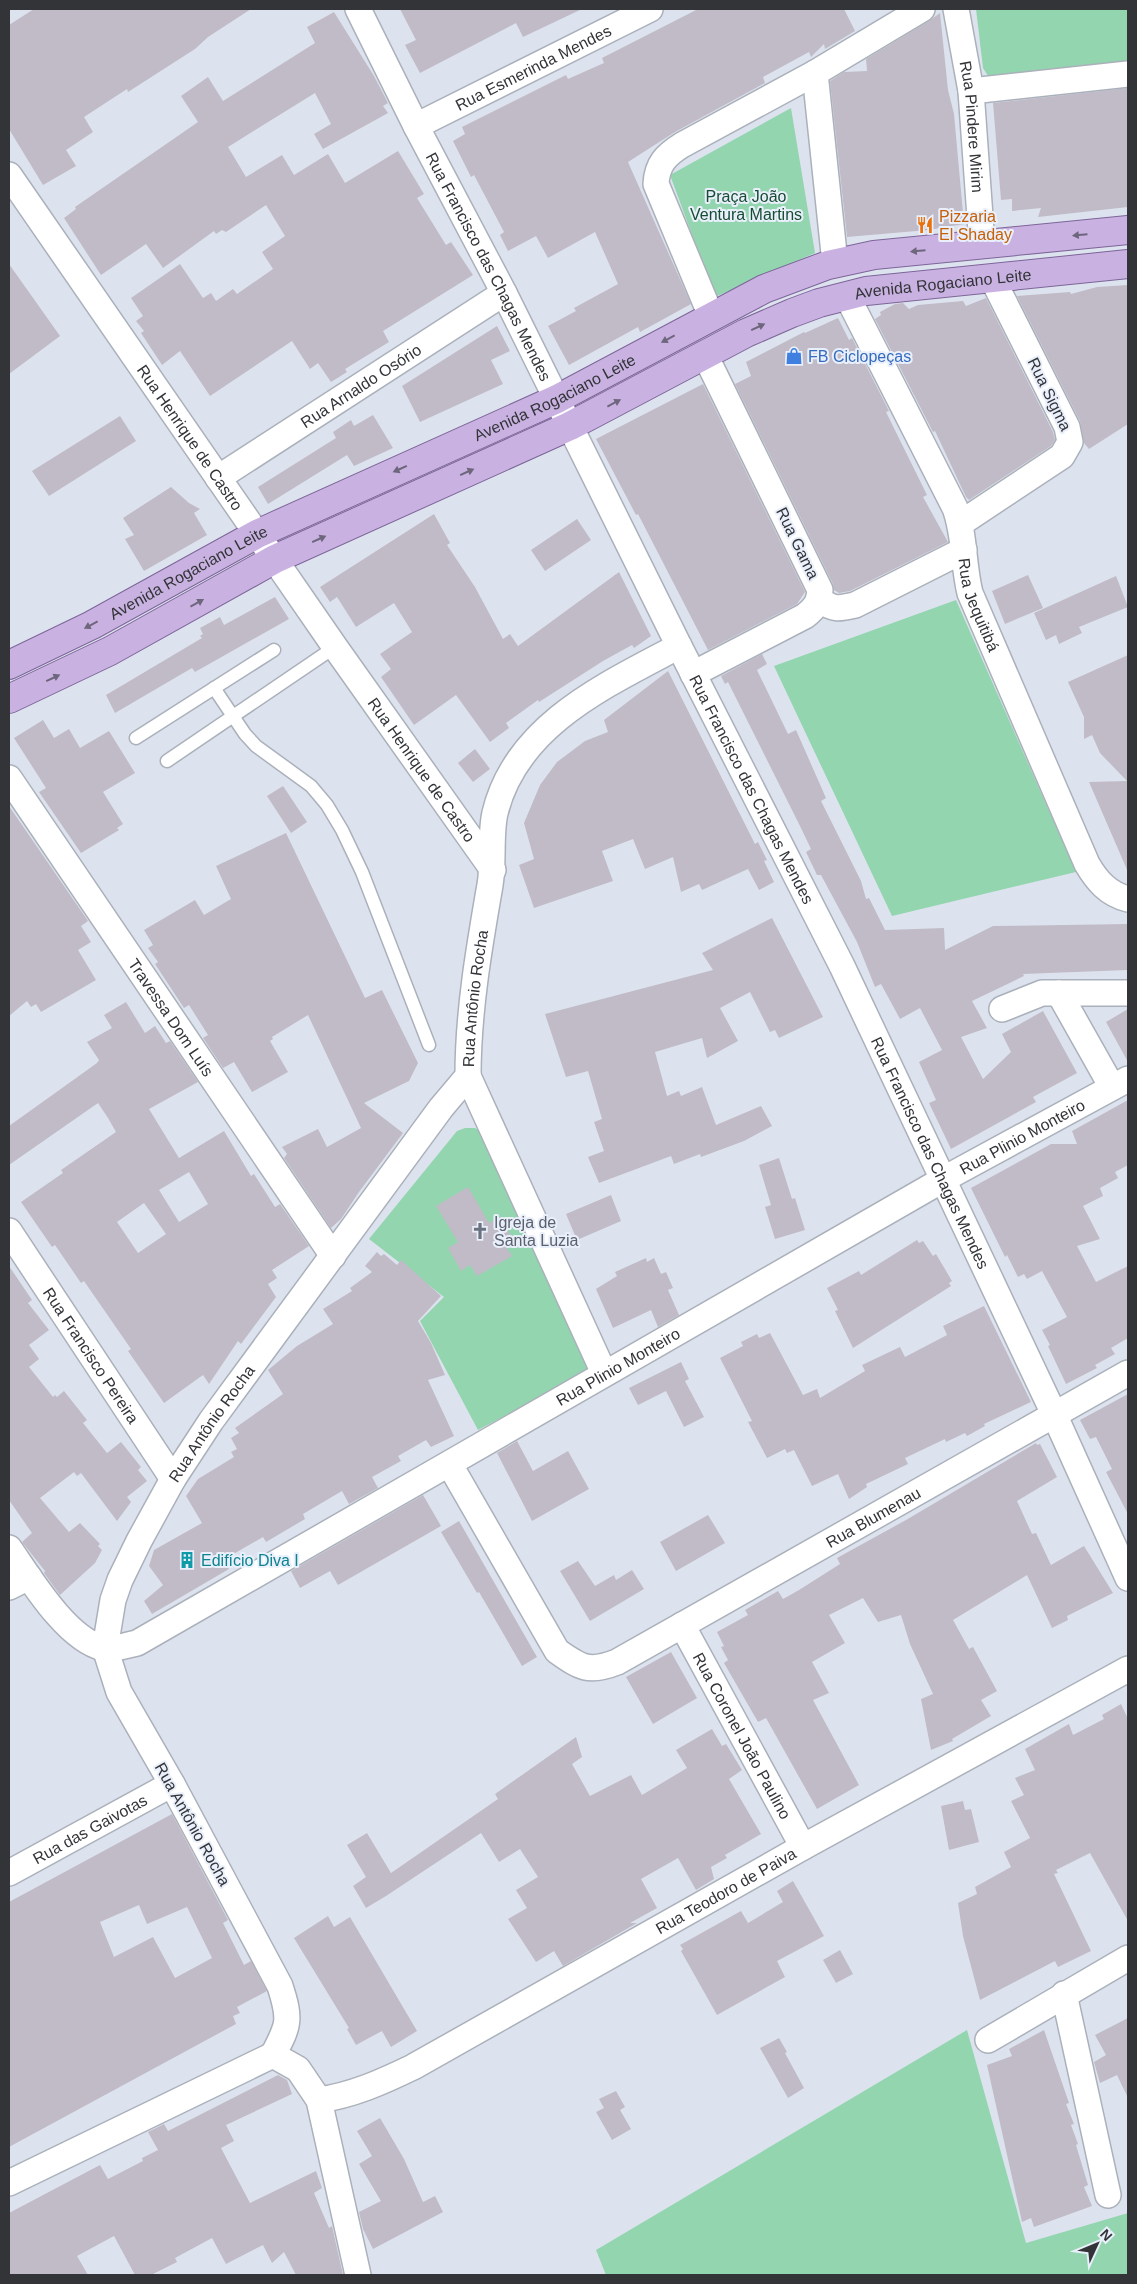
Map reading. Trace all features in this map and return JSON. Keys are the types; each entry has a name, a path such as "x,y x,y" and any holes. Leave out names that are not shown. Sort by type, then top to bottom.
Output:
{"main road":[{"name":"Avenida Rogaciano Leite","path":"9,665 92,625 257,534 557,399 764,289 835,263 874,255 1128,230"},
{"name":"Avenida Rogaciano Leite","path":"9,699 110,651 274,560 570,426 769,322 819,303 893,287 1128,264"}],"street":[{"name":"Rua Francisco das Chagas Mendes","path":"358,9 416,126 504,293 693,674 842,966 1054,1414 1128,1578"},
{"name":"Rua Esmerinda Mendes","path":"416,126 650,9"},
{"path":"711,316 656,184 657,173 667,154 682,144 815,73 922,9"},
{"name":"Rua Pindere Mirim","path":"956,9 971,91 982,245"},
{"path":"815,73 835,263"},
{"path":"971,91 1128,74"},
{"name":"Rua Henrique de Castro","path":"9,175 274,560 493,870"},
{"name":"Rua Sigma","path":"961,523 1062,456 1070,442 1067,427 992,278"},
{"name":"Rua Arnaldo Osório","path":"218,478 504,293"},
{"name":"Rua Jequitibá","path":"847,296 956,508 961,523 966,574 970,592 1087,864 1103,886 1114,894 1128,899"},
{"name":"Rua Gama","path":"693,674 805,616 815,608 819,600 820,590 816,578 705,355"},
{"path":"819,600 830,607 841,608 855,605 964,550"},
{"name":"Rua Antônio Rocha","path":"273,2055 284,2033 288,2019 280,1986 172,1784 119,1692 105,1648 113,1600 120,1580 173,1479 211,1421 441,1108 468,1076 470,1031 482,932 493,870 495,814 506,784 526,752 542,733 566,711 633,670 679,646"},
{"name":"Travessa Dom Luís","path":"9,778 333,1256"},
{"path":"1059,993 1120,1083"},
{"path":"1002,1009 1042,994 1128,993"},
{"path":"468,1076 604,1374"},
{"name":"Rua Plinio Monteiro","path":"105,1648 137,1643 450,1465 604,1374 944,1179 1120,1083"},
{"name":"Rua Francisco Pereira","path":"9,1230 173,1479"},
{"name":"Rua Blumenau","path":"450,1465 557,1652 578,1667 601,1669 617,1662 1128,1373"},
{"path":"9,1548 19,1582 48,1605 89,1643 105,1648"},
{"name":"Rua Coronel João Paulino","path":"682,1625 803,1847"},
{"name":"Rua Teodoro de Paiva","path":"319,2100 345,2096 376,2085 413,2068 803,1847 1128,1669"},
{"name":"Rua das Gaivotas","path":"9,1873 172,1784"},
{"path":"988,2040 1128,1958"},
{"path":"1064,1994 1108,2195"},
{"path":"9,2183 273,2055 298,2069 319,2100 358,2275"}],"lane":[{"path":"167,761 335,647"},
{"path":"136,738 274,650"},
{"path":"214,688 233,717 256,746 311,786 327,805 342,830 362,872 429,1044"}],"green space":[{"path":"976,9 1128,9 1128,67 990,79 983,68"},
{"name":"Praça João Ventura Martins","path":"791,108 815,253 715,297 670,175"},
{"path":"956,600 1076,872 892,916 774,666"},
{"path":"465,1128 475,1128 487,1135 593,1370 478,1430 420,1321 444,1297 369,1239 457,1131"},
{"path":"967,2030 1026,2243 1128,2213 1128,2275 606,2275 596,2250"}],"building":[{"path":"34,9 251,9 208,37 195,49 128,92 127,89 84,117 93,132 66,150 76,166 43,185 9,129 9,25"},
{"path":"400,9 582,9 523,37 516,23 420,73 405,45 416,40"},
{"path":"698,9 844,9 855,31 825,49 824,44 811,57 809,52 763,77 765,83 675,132 628,162 691,304 640,332 638,327 569,365 548,326 576,311 574,308 618,284 595,232 548,258 536,236 508,251 500,235 504,232 474,175 471,177 453,141 465,134 462,127 566,75 568,79 604,63 602,58"},
{"path":"334,12 374,76 388,103 383,106 388,113 323,149 314,134 331,124 315,93 228,147 246,177 282,155 294,175 328,154 345,183 398,151 424,194 417,198 446,245 451,242 473,275 383,331 389,342 345,369 347,372 331,382 318,363 310,369 292,341 210,396 180,351 162,365 141,333 144,331 136,321 143,316 131,298 180,264 203,298 211,293 216,301 233,289 237,294 273,269 262,252 285,236 266,205 226,232 222,230 216,234 214,231 163,268 146,244 101,275 64,218 76,209 75,207 198,122 181,96 208,77 223,101 315,43 307,27"},
{"path":"940,13 948,90 954,114 964,224 928,230 847,237 830,81 844,72 867,71 866,59"},
{"path":"1128,88 1128,207 1038,217 1041,208 1012,211 1012,199 1001,200 993,103"},
{"path":"9,264 60,336 9,374"},
{"path":"1128,285 1128,424 1089,449 1084,443 1080,421 1017,296 1070,292 1071,294 1097,287"},
{"path":"986,298 1053,432 1055,440 1051,446 969,500 935,431 933,432 875,319 881,315 880,312 895,304 903,303 909,309 918,305 963,301 966,306"},
{"path":"838,318 849,340 852,338 889,411 886,412 927,495 923,497 948,542 850,591 839,593 834,590 833,584 735,384 751,376 746,362 804,332"},
{"path":"497,326 510,351 491,360 503,384 420,422 402,386"},
{"path":"703,384 805,592 797,604 708,650 638,514 636,515 596,439"},
{"path":"373,415 393,448 354,466 347,455 268,504 258,487 336,438 333,432 351,420 354,426"},
{"path":"120,416 136,441 49,496 32,471"},
{"path":"171,487 189,503 200,509 194,513 207,535 144,571 125,539 134,535 123,518"},
{"path":"434,514 450,543 447,545 475,587 503,639 510,634 518,646 619,572 651,636 634,648 632,645 603,661 539,702 538,700 506,723 509,728 490,742 456,695 414,725 381,677 391,669 380,654 412,632 394,603 356,627 337,597 330,602 320,587"},
{"path":"577,519 591,540 545,571 531,550"},
{"path":"1028,575 1043,608 1005,624 992,591"},
{"path":"1116,576 1128,607 1079,627 1082,633 1059,644 1056,635 1046,640 1034,613"},
{"path":"275,597 289,619 195,672 192,668 115,713 106,695 202,638 200,636 203,634 200,628 220,617 224,625"},
{"path":"762,654 767,664 757,670 788,734 796,730 826,798 821,801 861,881 866,899 869,898 885,930 944,928 945,950 993,926 1128,924 1128,970 1023,974 1024,976 972,1001 987,1028 961,1037 983,1079 1011,1052 1002,1034 1043,1011 1077,1073 1033,1097 1036,1102 951,1149 929,1103 936,1100 919,1062 942,1050 920,1008 900,1019 881,984 875,987 857,942 821,875 817,875 806,852 811,849 800,826 728,682 725,684 721,676"},
{"path":"1128,655 1128,872 1089,782 1127,781 1100,753 1092,735 1084,739 1084,717 1068,682"},
{"path":"668,671 755,844 758,842 767,860 764,861 774,882 759,890 748,869 702,890 699,884 681,892 673,857 645,869 633,839 602,851 613,881 534,908 519,865 534,859 524,823 540,785 557,762 585,741 608,732 604,720"},
{"path":"43,720 54,738 69,729 80,748 109,731 135,773 103,792 123,824 117,828 119,830 81,853 39,792 46,788 14,738"},
{"path":"475,749 490,769 473,782 458,763"},
{"path":"283,786 307,822 291,833 267,796"},
{"path":"9,806 88,921 81,926 91,942 78,950 96,980 41,1012 36,1004 31,1007 27,1001 9,1016"},
{"path":"286,833 365,998 382,990 418,1063 409,1081 364,1103 403,1133 341,1219 331,1228 284,1158 287,1154 282,1147 318,1129 327,1147 361,1128 308,1015 272,1037 273,1039 270,1041 288,1072 252,1092 234,1062 223,1068 203,1038 208,1035 189,1005 184,1008 155,964 158,962 148,948 153,945 144,930 195,900 204,915 231,899 216,866"},
{"path":"772,918 823,1017 779,1038 775,1030 770,1032 750,992 720,1008 738,1041 707,1058 702,1038 655,1052 667,1096 679,1091 681,1096 702,1087 716,1125 761,1106 772,1126 744,1141 701,1157 700,1154 674,1164 671,1156 599,1183 588,1157 604,1151 594,1122 602,1119 588,1071 566,1077 545,1014 713,970 702,953"},
{"path":"126,1002 145,1033 155,1026 166,1043 170,1041 198,1082 149,1109 179,1158 224,1131 251,1176 254,1174 275,1207 280,1204 309,1246 272,1270 277,1278 268,1284 276,1297 241,1344 238,1341 209,1384 203,1375 164,1403 128,1351 131,1349 84,1281 81,1283 55,1245 52,1247 21,1202 63,1173 61,1170 116,1132 108,1118 98,1103 9,1165 9,1126 97,1063 99,1060 87,1042 112,1028 104,1015","holes":["189,1172 208,1204 179,1222 159,1190","144,1203 166,1234 138,1253 117,1222"]},
{"path":"1128,1009 1128,1062 1106,1022"},
{"path":"1128,1100 1128,1165 1115,1172 1118,1178 1100,1188 1103,1196 1083,1206 1100,1239 1077,1246 1096,1282 1128,1266 1128,1338 1111,1348 1115,1354 1095,1365 1097,1368 1066,1384 1042,1330 1067,1317 1042,1271 1027,1279 1024,1274 1018,1277 1007,1255 1005,1257 971,1188 1051,1144 1077,1144 1072,1131"},
{"path":"779,1158 792,1199 795,1198 805,1230 775,1239 765,1207 771,1205 759,1165"},
{"name":"Igreja de Santa Luzia","path":"468,1187 489,1223 499,1217 514,1240 505,1245 512,1256 477,1276 470,1265 461,1271 448,1248 458,1242 436,1206"},
{"path":"611,1195 621,1221 577,1240 566,1214"},
{"path":"917,1240 919,1243 923,1241 933,1256 936,1254 952,1281 949,1283 951,1286 853,1348 835,1311 838,1310 827,1288 859,1271 861,1275"},
{"path":"377,1252 381,1256 384,1254 397,1265 401,1260 441,1296 418,1321 431,1343 445,1375 428,1380 454,1436 431,1447 426,1440 398,1456 401,1461 372,1477 378,1488 349,1504 342,1491 303,1514 305,1519 266,1542 263,1537 223,1560 229,1569 152,1614 144,1601 163,1585 149,1566 154,1550 202,1523 186,1496 198,1479 234,1457 231,1452 237,1449 231,1438 239,1433 235,1428 283,1394 268,1370 297,1346 333,1324 323,1309 352,1291 350,1288 372,1272 365,1266"},
{"path":"646,1258 647,1262 654,1258 661,1274 666,1272 673,1288 668,1290 679,1315 658,1327 651,1310 613,1328 596,1289 617,1276 615,1272"},
{"path":"9,1266 32,1300 28,1303 49,1330 29,1345 39,1359 29,1367 53,1397 55,1395 57,1397 64,1391 87,1420 83,1423 107,1453 121,1442 141,1467 138,1470 147,1481 127,1497 131,1502 117,1521 81,1473 77,1476 74,1472 40,1498 69,1532 80,1523 100,1544 98,1546 102,1550 95,1563 60,1595 44,1573 45,1571 22,1542 32,1533 9,1500"},
{"path":"984,1306 1031,1402 984,1424 985,1426 967,1436 965,1433 946,1442 945,1439 905,1458 908,1464 866,1484 867,1487 849,1499 838,1474 812,1486 794,1450 787,1453 785,1449 767,1458 748,1422 752,1421 720,1358 743,1346 741,1342 757,1334 759,1338 770,1333 803,1395 817,1389 820,1398 865,1371 862,1365 900,1347 905,1357 947,1335 943,1326"},
{"path":"681,1362 689,1379 685,1381 704,1417 684,1427 666,1391 638,1405 629,1388"},
{"path":"1128,1394 1128,1514 1106,1472 1112,1469 1096,1437 1090,1439 1080,1420"},
{"path":"517,1441 533,1471 568,1451 589,1489 532,1521 497,1453"},
{"path":"1036,1443 1037,1445 1040,1444 1057,1477 1017,1501 1032,1534 1036,1533 1051,1565 1084,1546 1113,1593 1067,1616 1068,1620 1052,1628 1027,1575 953,1620 969,1649 973,1647 997,1691 981,1700 991,1716 952,1739 953,1741 931,1750 921,1699 933,1694 910,1644 901,1615 878,1622 863,1598 829,1615 845,1643 812,1662 829,1693 813,1700 859,1785 817,1809 766,1718 758,1722 724,1663 728,1660 721,1647 724,1646 717,1632 748,1615 745,1610 778,1591 783,1599 799,1590 840,1564 837,1558 906,1520"},
{"path":"423,1495 441,1526 338,1585 330,1571 300,1588 291,1571"},
{"path":"708,1515 725,1543 676,1571 660,1542"},
{"path":"459,1521 537,1657 522,1666 441,1532"},
{"path":"578,1561 595,1586 614,1575 616,1580 632,1570 644,1589 590,1621 560,1571"},
{"path":"671,1652 697,1698 653,1724 626,1677"},
{"path":"1121,1704 1128,1719 1128,1921 1090,1853 1056,1870 1058,1873 1054,1874 1091,1951 1058,1967 1055,1961 980,2000 963,1936 958,1903 977,1894 975,1887 1011,1867 1004,1852 1030,1838 1011,1801 1024,1795 1015,1778 1035,1770 1025,1749 1069,1724 1073,1735 1104,1719 1102,1715"},
{"path":"712,1729 722,1746 726,1744 742,1770 729,1779 761,1834 725,1855 727,1858 711,1867 714,1879 696,1890 678,1858 641,1879 657,1908 630,1923 637,1923 563,1966 554,1951 536,1962 508,1919 527,1908 516,1890 538,1877 520,1849 499,1862 481,1833 366,1908 353,1886 366,1877 347,1845 367,1833 391,1873 498,1799 495,1794 576,1737 582,1757 572,1764 590,1796 631,1775 642,1795 687,1768 676,1750"},
{"path":"963,1801 965,1810 971,1809 979,1842 949,1850 941,1806"},
{"path":"172,1814 228,1920 223,1923 244,1965 251,1961 267,1991 237,2007 240,2013 233,2016 236,2024 9,2147 9,1902","holes":["139,1905 147,1924 187,1907 212,1958 175,1978 153,1937 114,1957 100,1922"]},
{"path":"793,1881 824,1936 777,1961 785,1977 717,2015 681,1951 683,1949 680,1945 741,1911 748,1923 783,1902 777,1891"},
{"path":"328,1916 334,1927 350,1917 417,2031 391,2047 382,2031 356,2045 347,2029 349,2028 294,1938"},
{"path":"840,1950 853,1974 836,1983 823,1960"},
{"path":"1128,2018 1128,2098 1117,2075 1100,2083 1094,2062 1106,2055 1095,2035"},
{"path":"1044,2030 1069,2103 1066,2104 1074,2124 1071,2125 1078,2144 1076,2145 1088,2185 1084,2187 1092,2206 1034,2227 1031,2218 1022,2222 987,2065 1012,2056 1009,2049"},
{"path":"779,2038 804,2088 788,2098 760,2048"},
{"path":"278,2075 287,2080 292,2094 226,2125 234,2141 221,2148 250,2203 316,2171 322,2188 314,2193 329,2228 332,2226 343,2275 296,2275 284,2252 272,2263 263,2245 226,2264 212,2238 175,2258 177,2262 151,2275 135,2275 114,2236 77,2256 88,2275 9,2275 9,2213 100,2165 108,2179 143,2161 142,2158 158,2150 148,2132 164,2124 168,2131"},
{"path":"616,2091 625,2107 620,2110 631,2129 612,2140 596,2112 604,2108 599,2099"},
{"path":"380,2118 404,2159 423,2202 435,2196 443,2212 373,2249 363,2229 359,2212 381,2201 359,2164 372,2156 357,2131"}],"place":[{"name":"Pizzaria El Shaday","path":"925,225"},
{"name":"FB Ciclopeças","path":"794,356"},
{"name":"Igreja de Santa Luzia","path":"480,1231"},
{"name":"Edifício Diva I","path":"187,1560"}]}
